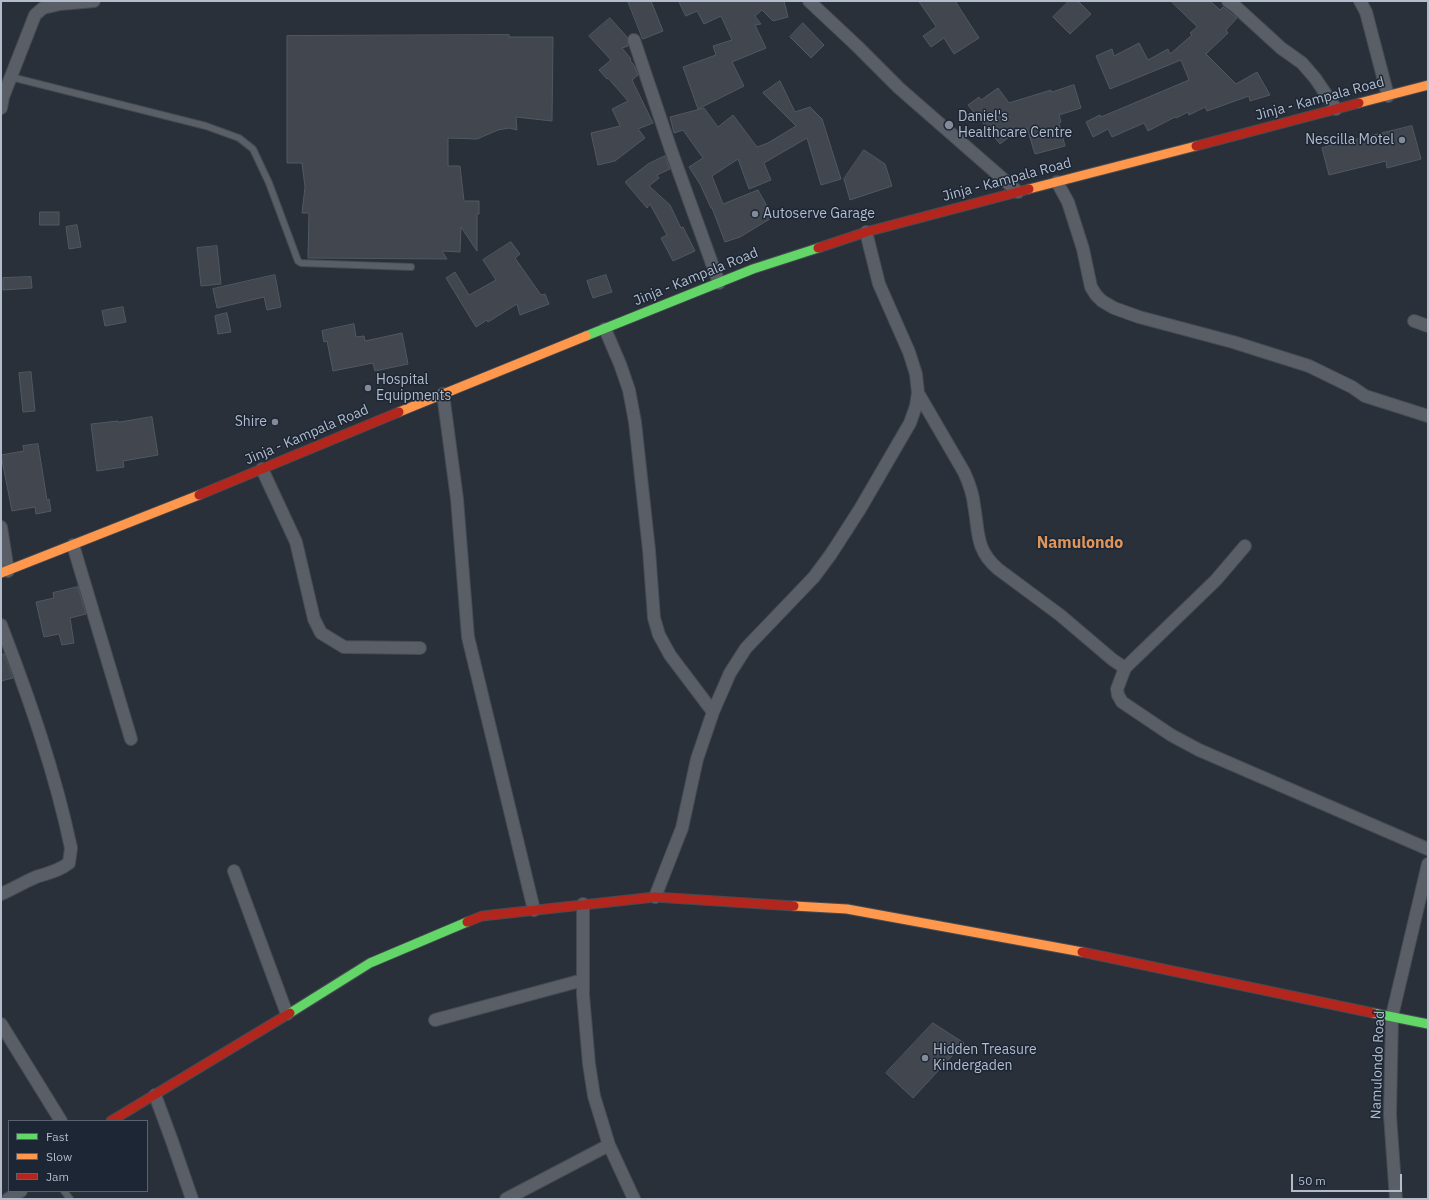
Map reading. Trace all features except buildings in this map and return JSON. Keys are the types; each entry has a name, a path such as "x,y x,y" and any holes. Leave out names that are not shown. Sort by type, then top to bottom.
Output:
{"main road":[{"name":"Jinja - Kampala Road","path":"4,572 262,469 753,269 866,232 1428,85"},
{"path":"113,1120 370,963 482,916 583,904 655,898 847,909 1060,947 1428,1024"}],"street":[{"path":"1,108 3,97 35,15 43,8 60,4 94,1"},
{"path":"809,1 899,88 1018,192"},
{"path":"1228,1 1236,6 1281,48 1302,63 1315,78 1336,109"},
{"path":"1360,1 1366,12 1388,96"},
{"path":"634,40 671,150 719,283"},
{"path":"1057,182 1068,202 1083,249 1091,287 1102,301 1114,308 1139,316 1233,342 1309,366 1352,387 1365,396 1428,416"},
{"path":"655,898 682,828 697,759 713,712 730,673 746,648 814,577 831,554 860,509 910,423 916,406 918,393 916,374 909,352 879,284 866,232"},
{"path":"1414,321 1428,326"},
{"path":"605,328 629,390 636,422 649,550 654,618 659,634 670,655 713,712"},
{"path":"918,393 967,479 974,503 978,539 983,552 990,562 1060,615 1124,668"},
{"path":"443,394 457,499 468,637 534,910"},
{"path":"262,469 296,542 314,619 321,633 344,647 420,648"},
{"path":"1,527 4,572"},
{"path":"73,545 131,739"},
{"path":"1245,546 1216,580 1124,668 1117,689 1118,695 1122,702 1172,735 1199,750 1428,849"},
{"path":"1,625 25,687 45,747 71,848 69,863 65,866 1,894"},
{"name":"Namulondo Road","path":"1396,1199 1390,1115 1392,1016 1428,864"},
{"path":"234,871 287,1014"},
{"path":"583,904 583,980 586,1026 594,1096 609,1145 634,1199"},
{"path":"435,1020 583,980"},
{"path":"1,1024 60,1120"},
{"path":"155,1095 192,1199"},
{"path":"506,1199 609,1145"},
{"path":"8,1199 19,1192"}],"lane":[{"path":"11,77 206,126 239,138 253,149 269,183 298,260 301,263 411,267"}],"traffic: fast":[{"path":"586,336 753,269 818,248"},
{"path":"290,1013 370,963 467,922"},
{"path":"1373,1013 1428,1024"}],"traffic: slow":[{"path":"1359,103 1428,85"},
{"path":"1029,189 1196,146"},
{"path":"399,412 586,336"},
{"path":"1,573 199,495"},
{"path":"794,906 847,909 1082,952"}],"traffic: jam":[{"path":"1196,146 1359,103"},
{"path":"818,248 866,232 1029,189"},
{"path":"199,495 399,412"},
{"path":"467,922 482,916 655,897 794,906"},
{"path":"1082,952 1373,1013"},
{"path":"113,1120 290,1013"}],"place":[{"name":"Daniel's Healthcare Centre","path":"949,125"},
{"name":"Nescilla Motel","path":"1402,140"},
{"name":"Autoserve Garage","path":"755,214"},
{"name":"Hospital Equipments","path":"368,388"},
{"name":"Shire","path":"275,422"},
{"name":"Hidden Treasure Kindergaden","path":"925,1058"}],"district":[{"name":"Namulondo","path":"1080,543"}]}
